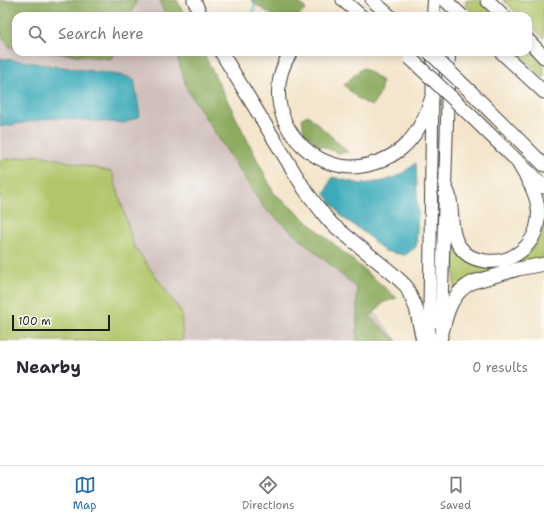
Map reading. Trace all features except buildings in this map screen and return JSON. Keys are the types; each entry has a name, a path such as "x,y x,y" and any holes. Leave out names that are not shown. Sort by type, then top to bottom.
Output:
{"highway":[{"path":"194,0 199,12"},
{"path":"343,0 357,12"},
{"path":"372,0 386,12"},
{"path":"433,12 434,0"},
{"path":"444,0 458,12"},
{"path":"449,12 450,0"},
{"path":"487,0 500,12"},
{"path":"532,40 544,50"},
{"path":"532,44 544,57"},
{"path":"223,56 305,190 321,212 332,224 406,286 416,308 423,341"},
{"path":"289,56 280,76 279,87 280,106 284,120 294,137 307,150 316,157 336,164 349,167 364,166 382,160 401,148 414,135 426,114 432,97"},
{"path":"407,56 544,187"},
{"path":"433,56 430,275 437,340"},
{"path":"433,56 544,165"},
{"path":"437,340 445,186 448,56"},
{"path":"504,56 544,92"},
{"path":"445,186 450,198 454,238 460,247 472,258 494,262 506,259 526,247 535,233 538,222 539,209 536,198 517,160"},
{"path":"437,340 450,304 467,284 518,269 544,264"}],"shaded area":[{"path":"0,0 171,0 175,12 12,12 12,56 188,56 286,220 320,242 398,341 0,341"}],"green space":[{"path":"0,0 137,0 132,12 12,12 12,47 9,47 0,33"},
{"path":"160,0 177,0 183,12 164,12"},
{"path":"251,0 296,0 306,9 303,12 267,12"},
{"path":"466,0 478,0 492,12 473,12 466,6"},
{"path":"503,0 544,0 544,38 532,27 532,12 516,12"},
{"path":"532,52 544,66 544,78 520,56 532,56"},
{"path":"84,56 112,56 111,59"},
{"path":"177,56 205,56 274,193 397,298 384,302 370,317 397,341 357,341 357,288 263,207 187,89"},
{"path":"364,68 382,81 379,95 371,106 357,98 344,85"},
{"path":"308,115 348,152 339,153 316,144 304,132 302,118"},
{"path":"40,155 112,172 134,246 181,312 183,341 0,341 0,160"},
{"path":"544,221 544,259 455,289 454,288 454,245 474,265 485,268 502,267 517,261 530,251 538,239"}],"water":[{"path":"0,58 125,76 134,79 140,116 124,123 51,118 0,127"},
{"path":"416,163 418,215 416,247 405,255 384,251 366,234 342,217 325,194 332,177 361,184 384,181 400,175"}],"waterway":[{"path":"253,12 256,0"}]}
